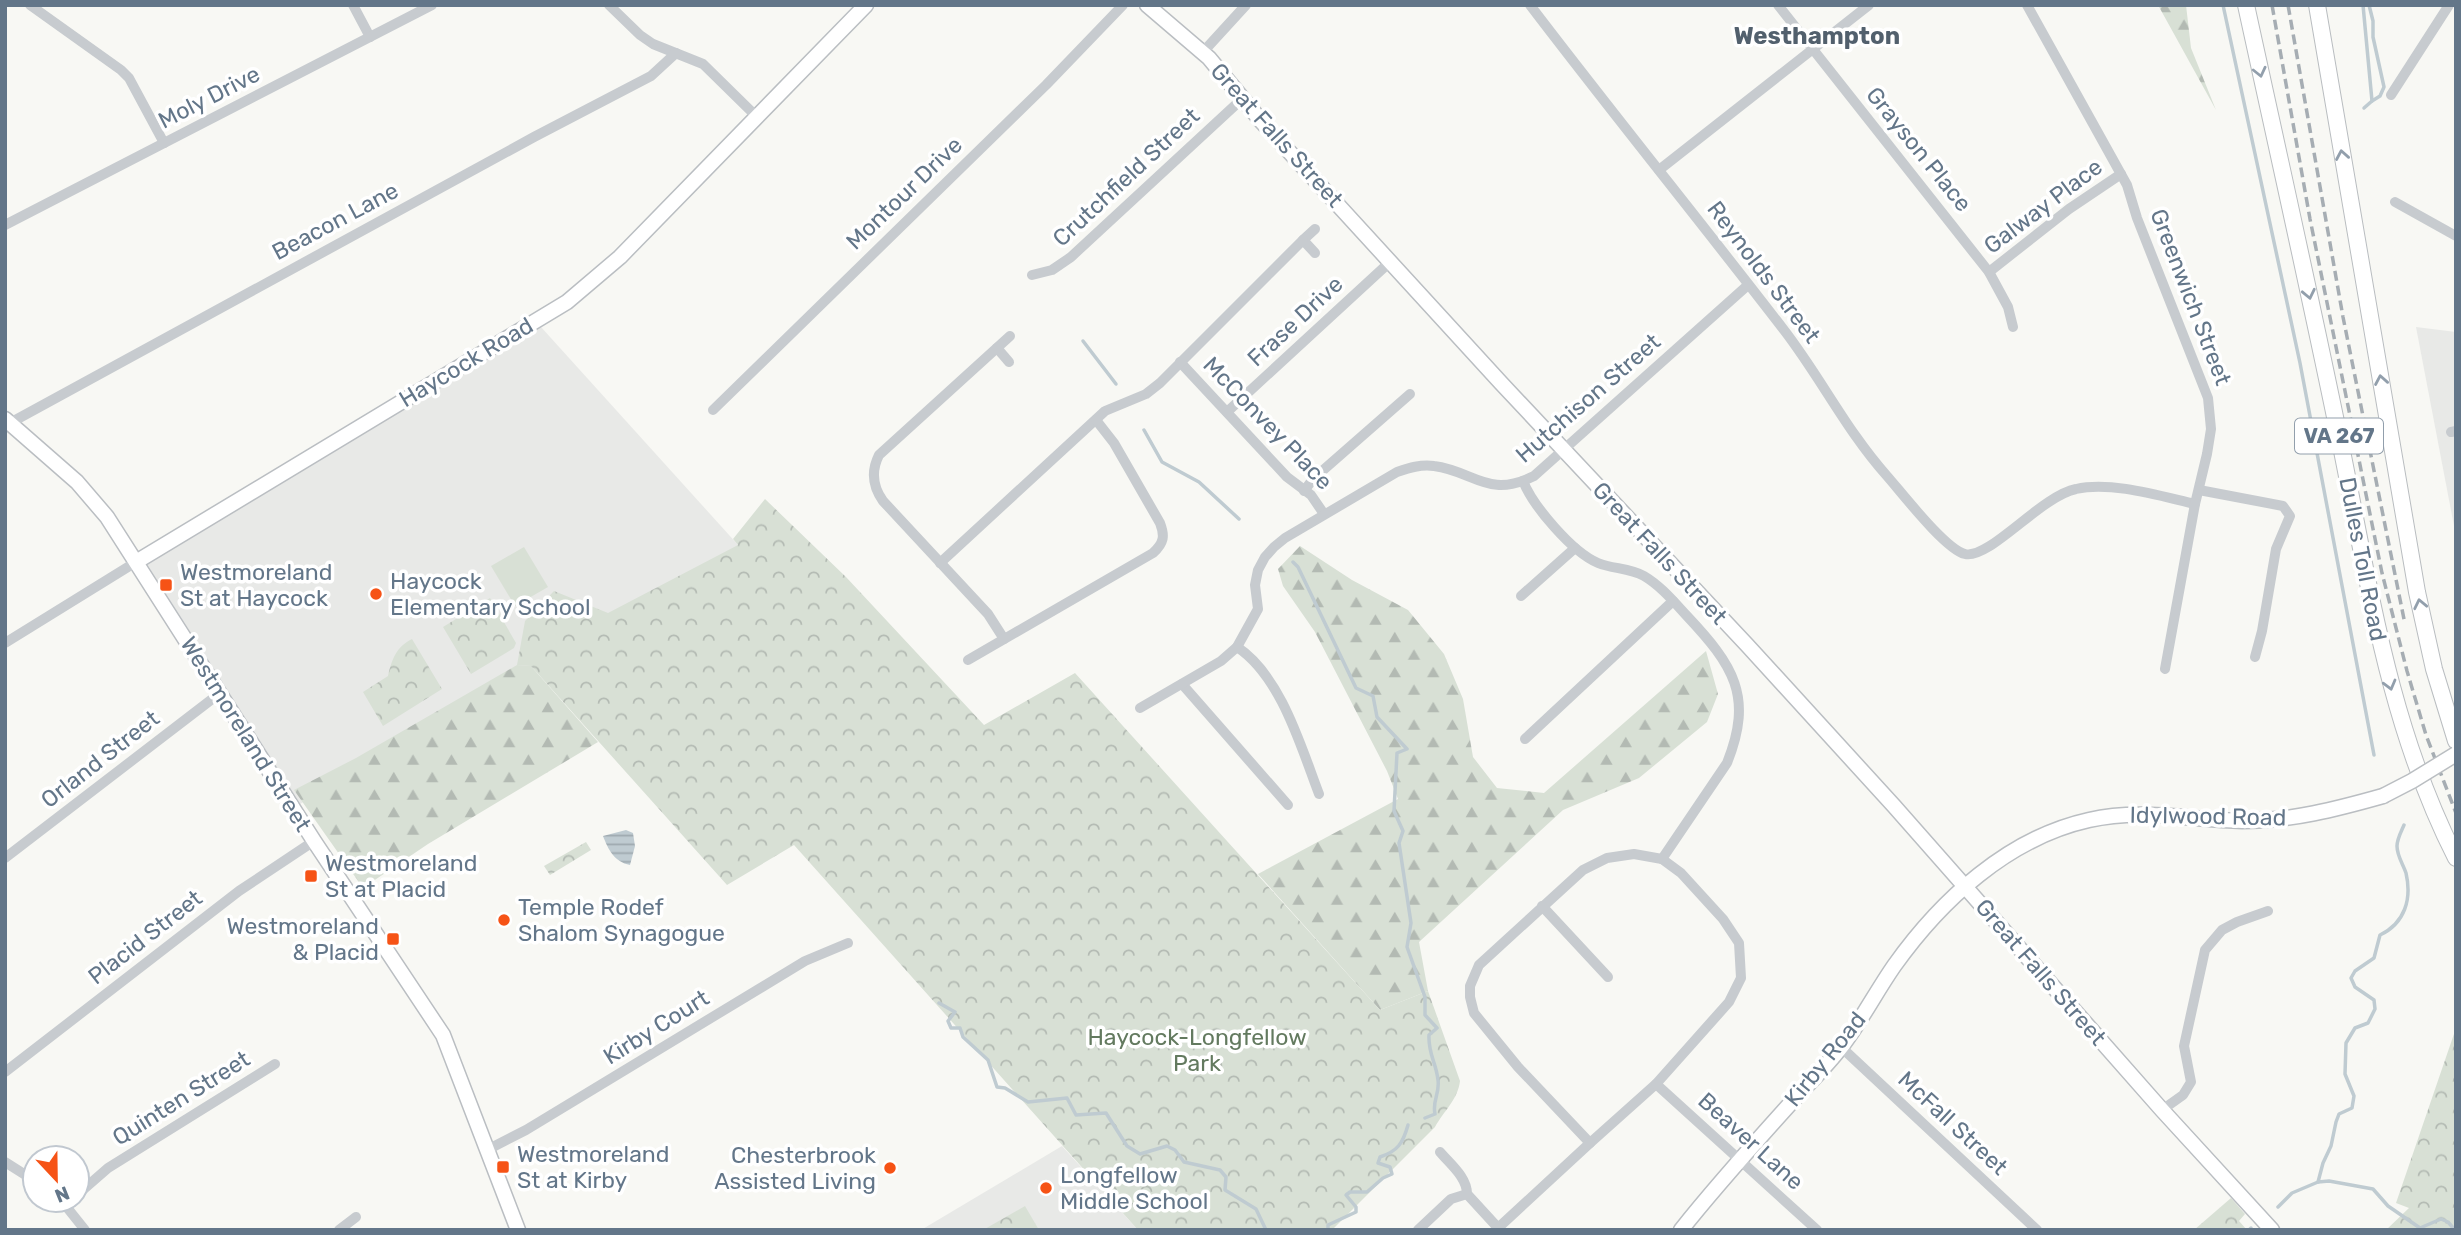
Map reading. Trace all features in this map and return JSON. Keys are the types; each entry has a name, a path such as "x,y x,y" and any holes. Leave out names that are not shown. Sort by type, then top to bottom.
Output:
{"highway":[{"name":"Dulles Toll Road","path":"2246,5 2327,379 2386,670 2414,762 2456,858"},
{"name":"Dulles Toll Road","path":"2316,5 2417,592 2434,669 2456,741"}],"main road":[{"name":"Haycock Road","path":"136,562 566,302 620,257 866,5"},
{"name":"Great Falls Street","path":"1147,5 1203,52 1563,450 1894,806 2162,1110 2272,1230"},
{"name":"Westmoreland Street","path":"8,421 47,453 92,497 113,524 314,841 443,1035 518,1230"},
{"name":"Idylwood Road","path":"1965,887 1986,869 2028,842 2053,831 2091,820 2137,814 2243,821 2295,818 2383,796 2412,782 2456,754"},
{"name":"Kirby Road","path":"1681,1230 1841,1047 1917,937 1965,887"}],"street":[{"path":"30,5 129,78 164,143"},
{"path":"353,5 370,37"},
{"name":"Moly Drive","path":"5,225 432,5"},
{"path":"609,5 640,35 659,47 703,64 757,117"},
{"name":"Montour Drive","path":"713,410 1046,85 1123,5"},
{"path":"1203,52 1246,5"},
{"name":"Reynolds Street","path":"1530,5 1807,362 1836,411 1869,456 1956,550 1971,555 1986,550 2049,500 2074,489 2109,487 2195,504"},
{"name":"Grayson Place","path":"1778,5 1989,272 2008,306 2013,327"},
{"path":"1659,170 1869,5"},
{"name":"Greenwich Street","path":"2027,5 2132,197 2137,219 2208,398 2211,429 2165,669"},
{"path":"2391,95 2449,6 2456,10"},
{"name":"Beacon Lane","path":"8,421 534,136 607,101 651,76 676,53"},
{"name":"Crutchfield Street","path":"1032,275 1052,270 1071,257 1242,98"},
{"name":"Galway Place","path":"1989,272 2069,209 2121,174"},
{"path":"2395,202 2456,236"},
{"path":"940,562 1096,420 1114,406 1153,390 1315,229"},
{"path":"1303,240 1315,253"},
{"name":"Frase Drive","path":"1227,412 1391,261"},
{"name":"Hutchison Street","path":"1237,647 1258,609 1255,585 1258,570 1265,556 1285,538 1397,472 1422,465 1444,468 1482,483 1510,484 1534,476 1748,285"},
{"path":"1004,639 988,614 879,495 874,483 879,455 1010,336"},
{"path":"997,348 1010,362"},
{"name":"McConvey Place","path":"1180,362 1287,478 1316,502 1324,514"},
{"path":"1304,491 1313,479 1410,394"},
{"path":"968,660 1153,553 1162,542 1164,536 1160,523 1121,454 1096,420"},
{"path":"1523,481 1534,502 1576,548 1597,562 1640,574 1661,589 1719,652 1739,695 1738,729 1727,763 1662,859"},
{"path":"2199,490 2283,506 2290,516 2276,549 2255,657"},
{"path":"1521,596 1576,548"},
{"name":"Haycock Road","path":"5,643 136,562"},
{"path":"1524,739 1673,601"},
{"path":"1140,708 1222,661 1237,647 1255,661 1285,709 1319,794"},
{"path":"1182,684 1288,805"},
{"name":"Orland Street","path":"5,858 220,693"},
{"name":"Placid Street","path":"5,1072 239,891 314,841"},
{"path":"1440,1152 1467,1185 1467,1194 1499,1229 1656,1084 1729,1002 1738,985 1742,967 1739,943 1733,931 1681,873 1662,859 1634,854 1606,858 1583,870 1479,965 1474,975 1470,997 1474,1013 1518,1067 1590,1143"},
{"path":"1542,906 1608,977"},
{"path":"2162,1110 2183,1095 2191,1082 2184,1046 2205,950 2222,930 2268,911"},
{"name":"Kirby Court","path":"487,1150 537,1124 805,961 848,943"},
{"name":"McFall Street","path":"1841,1047 2037,1230"},
{"name":"Quinten Street","path":"91,1183 108,1168 275,1064"},
{"name":"Beaver Lane","path":"1656,1084 1816,1230"},
{"path":"5,1162 21,1172"},
{"path":"1418,1230 1451,1199 1467,1194"},
{"path":"74,1214 85,1230"},
{"path":"339,1230 356,1217"}],"shaded area":[{"name":"Haycock Elementary School","path":"541,327 739,546 300,804 147,564"},
{"path":"2416,327 2456,332 2456,526 2454,526"},
{"path":"626,830 633,833 635,846 630,865 616,858 603,836"},
{"name":"Longfellow Middle School","path":"1062,1146 1138,1230 921,1230"}],"green space":[{"path":"2158,5 2186,5 2191,48 2216,110"},
{"name":"Haycock-Longfellow Park","path":"765,499 846,577 984,725 1075,673 1380,1010 1428,991 1460,1081 1457,1094 1435,1127 1332,1230 1138,1230 794,845 727,885 531,666 517,665 525,621 554,591 608,613 738,545 733,539"},
{"path":"1300,546 1352,580 1408,610 1444,654 1463,699 1473,757 1497,788 1544,793 1706,651 1718,694 1707,722 1639,778 1563,810 1419,942 1428,991 1380,1010 1258,874 1398,799 1387,771 1315,632 1283,586 1278,569"},
{"path":"524,547 548,587 515,606 491,566"},
{"path":"490,598 516,643 514,648 471,674 443,627"},
{"path":"412,639 442,689 383,726 363,692 388,676 396,654"},
{"path":"517,665 531,666 598,742 428,844 363,888 294,790 356,758"},
{"path":"586,842 591,850 550,875 544,866"},
{"path":"2456,1028 2456,1230 2386,1230 2409,1208 2396,1203"},
{"path":"2231,1198 2245,1214 2239,1221 2247,1230 2194,1230"},
{"path":"1025,1206 1039,1230 983,1230"}],"waterway":[{"path":"2223,5 2300,363 2374,755"},
{"path":"2363,5 2372,101 2364,108"},
{"path":"2369,5 2384,87 2380,96 2372,101"},
{"path":"1083,341 1116,384"},
{"path":"1144,430 1162,462 1199,482 1239,519"},
{"path":"1293,562 1298,567 1356,688 1373,696 1377,717 1407,749 1397,753 1394,811 1403,831 1399,843 1411,923 1407,947 1425,997 1425,1015 1437,1028 1429,1035 1438,1080 1435,1114 1425,1118"},
{"path":"2318,1182 2339,1114 2352,1108 2354,1096 2345,1074 2346,1043 2355,1028 2368,1023 2375,1009 2374,1000 2355,987 2351,978 2355,971 2374,958 2380,935 2401,917 2407,901 2408,883 2397,846 2404,825"},
{"path":"939,1003 955,1012 948,1021 951,1028 960,1028 963,1037 988,1060 997,1087 1005,1088 1028,1102 1067,1098 1076,1115 1106,1113 1127,1146 1140,1154 1167,1146 1175,1150 1184,1162 1220,1170 1226,1177 1225,1190 1256,1209 1266,1230"},
{"path":"1328,1230 1328,1225 1356,1212 1356,1207 1346,1195 1350,1192 1367,1192 1392,1174 1390,1167 1378,1163 1380,1157 1399,1146 1408,1125"},
{"path":"2278,1207 2292,1193 2318,1182 2329,1181 2373,1189 2388,1206 2420,1228 2441,1219 2455,1230"}],"railway":[{"path":"2272,5 2310,219 2382,573 2426,735 2456,813"},
{"path":"2288,5 2343,317 2405,624"}],"place":[{"name":"Westmoreland St at Haycock","path":"166,585"},
{"name":"Haycock Elementary School","path":"376,594"},
{"name":"Westmoreland St at Placid","path":"311,876"},
{"name":"Temple Rodef Shalom Synagogue","path":"504,920"},
{"name":"Westmoreland & Placid","path":"393,939"},
{"name":"Westmoreland St at Kirby","path":"503,1167"},
{"name":"Chesterbrook Assisted Living","path":"890,1168"},
{"name":"Longfellow Middle School","path":"1046,1188"}],"district":[{"name":"Westhampton","path":"1817,36"}]}
